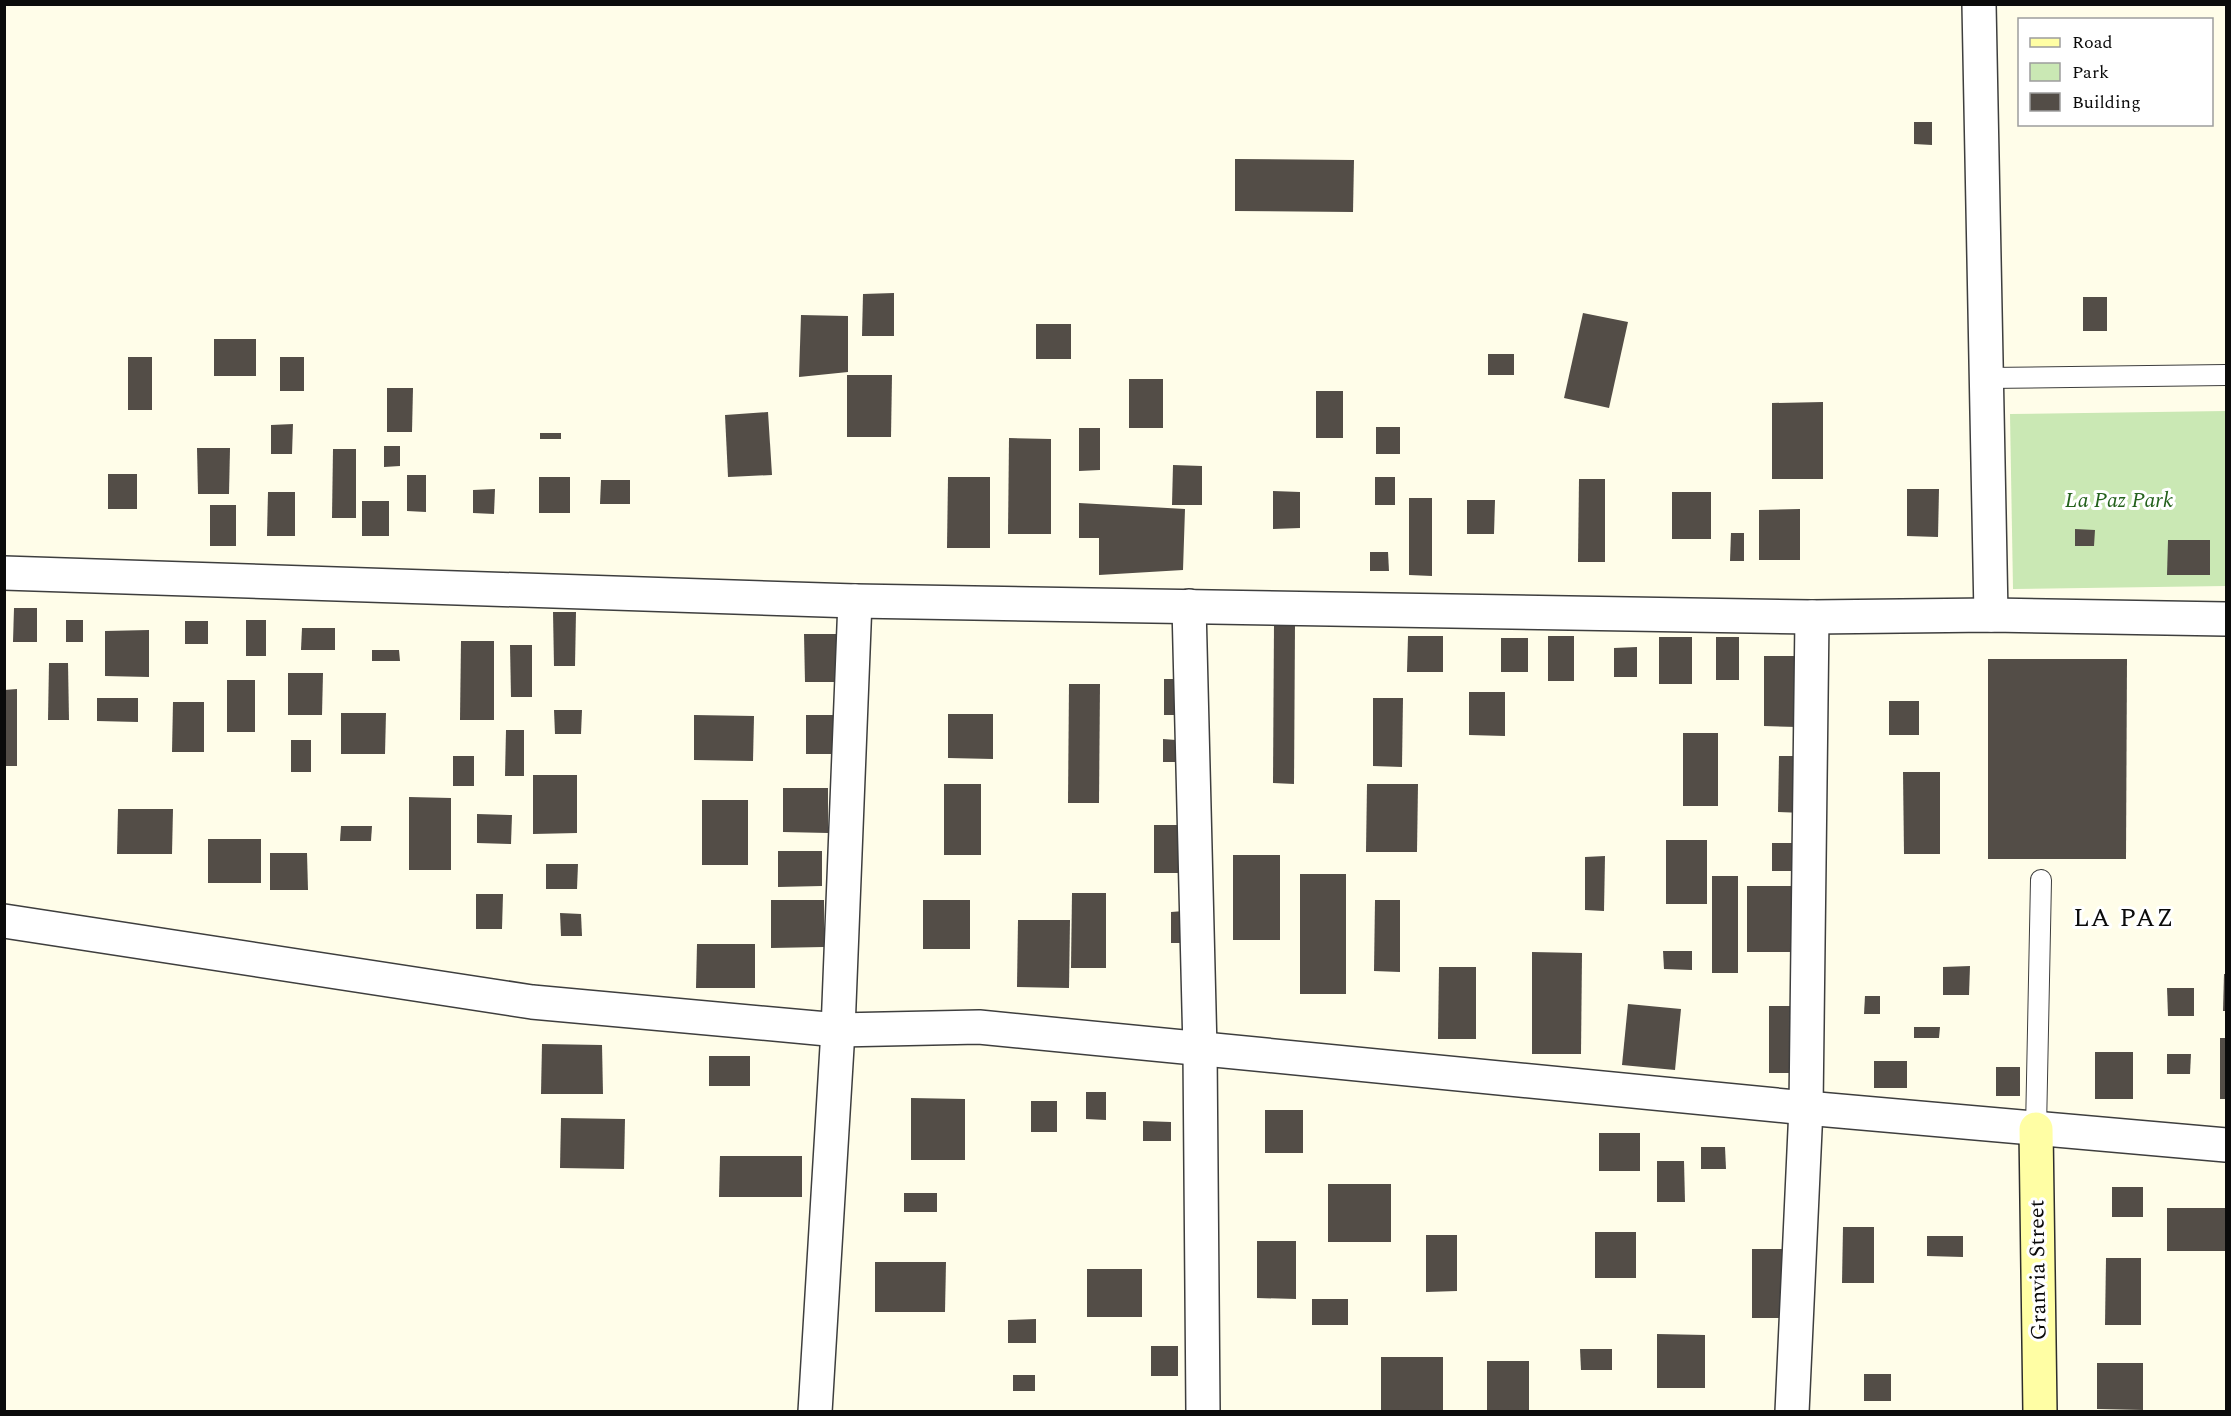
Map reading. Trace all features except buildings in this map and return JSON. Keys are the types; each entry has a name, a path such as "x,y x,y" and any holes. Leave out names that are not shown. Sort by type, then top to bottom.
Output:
{"street":[{"path":"1979,4 1991,615"},
{"path":"4,573 855,601 1812,617 1991,615 2226,619"},
{"path":"815,1412 838,1030 855,601"},
{"path":"1189,606 1200,1050 1203,1412"},
{"path":"1792,1412 1806,1108 1812,617"},
{"path":"4,921 532,1002 838,1030 979,1027 1806,1108 2226,1145"},
{"name":"Granvia Street","path":"2036,1129 2040,1412"}],"lane":[{"path":"1987,378 2226,375"},
{"path":"2036,1129 2041,880"}],"green space":[{"name":"La Paz Park","path":"2226,411 2226,586 2013,589 2010,414"}],"district":[{"name":"LA PAZ","path":"2124,918"}]}
